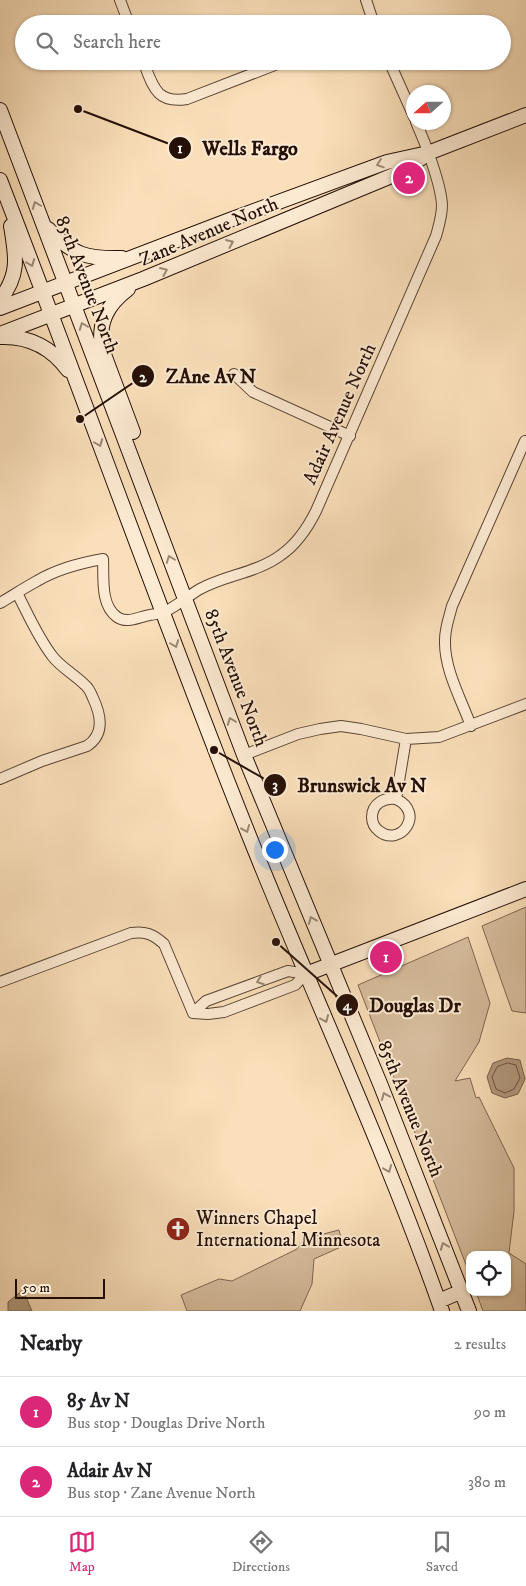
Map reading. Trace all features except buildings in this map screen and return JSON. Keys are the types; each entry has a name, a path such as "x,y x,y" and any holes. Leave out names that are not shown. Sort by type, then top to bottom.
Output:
{"main road":[{"name":"85th Avenue North","path":"0,110 244,755 384,1094 469,1311"},
{"name":"Zane Avenue North","path":"0,308 387,162 428,153 526,115"},
{"name":"Zane Avenue North","path":"0,336 143,280 401,172 428,153"},
{"path":"0,180 248,833 357,1092 440,1306 462,1292"},
{"path":"0,300 12,281 16,265 8,200"},
{"path":"44,225 64,245 76,252 96,258 132,258"},
{"path":"143,280 126,290 114,301 104,318 100,336 102,349 142,457 143,486"},
{"path":"0,336 20,338 39,343 60,359 76,380"},
{"path":"306,974 526,889"}],"street":[{"path":"120,0 126,15"},
{"path":"366,0 371,15"},
{"path":"147,70 157,92 166,99 176,100 187,98 261,70"},
{"path":"393,70 406,99"},
{"name":"Adair Avenue North","path":"17,593 38,580 62,569 103,559 104,592 107,604 112,613 126,620 163,612 200,589 260,566 279,556 294,544 307,529 316,512 436,236 441,219 442,203 428,153 419,130"},
{"path":"234,374 253,392 350,436"},
{"path":"471,726 447,660 445,642 447,624 452,606 525,441"},
{"path":"0,603 17,593 54,658 86,685 98,711 100,727 93,742 87,746 42,761 0,779"},
{"path":"244,755 298,734 320,728 341,726 406,739 439,737 526,704"},
{"path":"396,799 406,739"},
{"path":"0,982 131,934 146,932 164,944 193,1013"},
{"path":"193,1013 206,1001 288,971 306,974"},
{"path":"193,1013 224,1012 295,985 306,974"}],"shaded area":[{"path":"526,907 526,1013 512,1011 482,926"},
{"path":"468,937 490,1003 479,1042 455,1081 470,1078 476,1098 479,1097 514,1168 514,1211 509,1251 466,1251 466,1265 358,985"},
{"path":"339,1230 343,1246 314,1259 312,1284 300,1311 187,1311 181,1295 219,1279 232,1281 297,1249 304,1239"},
{"path":"511,1254 526,1264 526,1311 483,1311 477,1296 511,1296"}],"water":[{"path":"507,1058 520,1060 525,1079 518,1094 505,1098 492,1093 487,1077 493,1063"},
{"path":"23,1290 32,1311 8,1311 8,1302"}],"place":[{"name":"Wells Fargo","path":"78,109"},
{"name":"Adair Av N","path":"409,178"},
{"name":"ZAne Av N","path":"80,419"},
{"name":"Brunswick Av N","path":"214,750"},
{"name":"Douglas Dr","path":"276,942"},
{"name":"85 Av N","path":"386,957"},
{"name":"Winners Chapel International Minnesota","path":"178,1229"}]}
